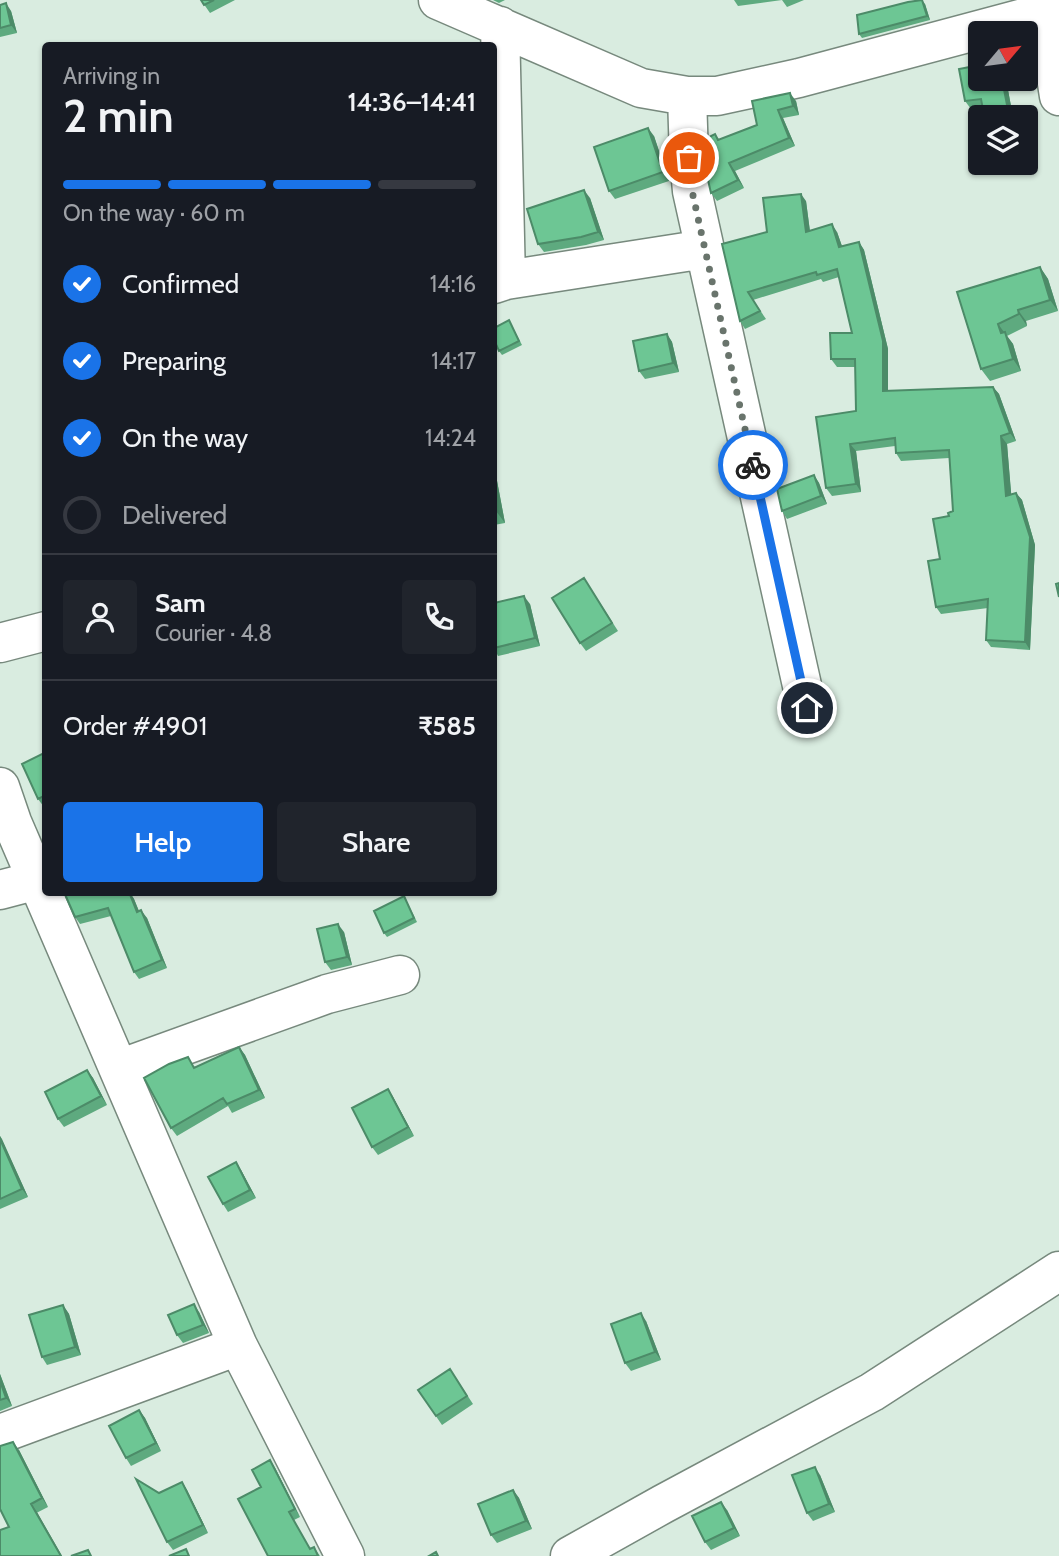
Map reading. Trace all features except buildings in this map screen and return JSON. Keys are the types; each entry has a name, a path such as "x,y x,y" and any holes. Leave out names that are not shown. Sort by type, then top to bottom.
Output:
{"street":[{"path":"438,0 641,88 687,96 717,96 799,78 1045,6 1059,96"},
{"path":"500,26 500,282 705,249"},
{"path":"687,96 692,191 807,708"},
{"path":"0,643 42,632"},
{"path":"0,787 12,822 42,889"},
{"path":"0,890 38,880"},
{"path":"45,896 238,1346 345,1556"},
{"path":"119,1069 327,994 400,975"},
{"path":"570,1556 872,1392 1059,1271"},
{"path":"0,1434 238,1346"}],"way so far":[{"path":"689,158 692,191 753,465"}],"route":[{"path":"753,465 807,708"}]}
